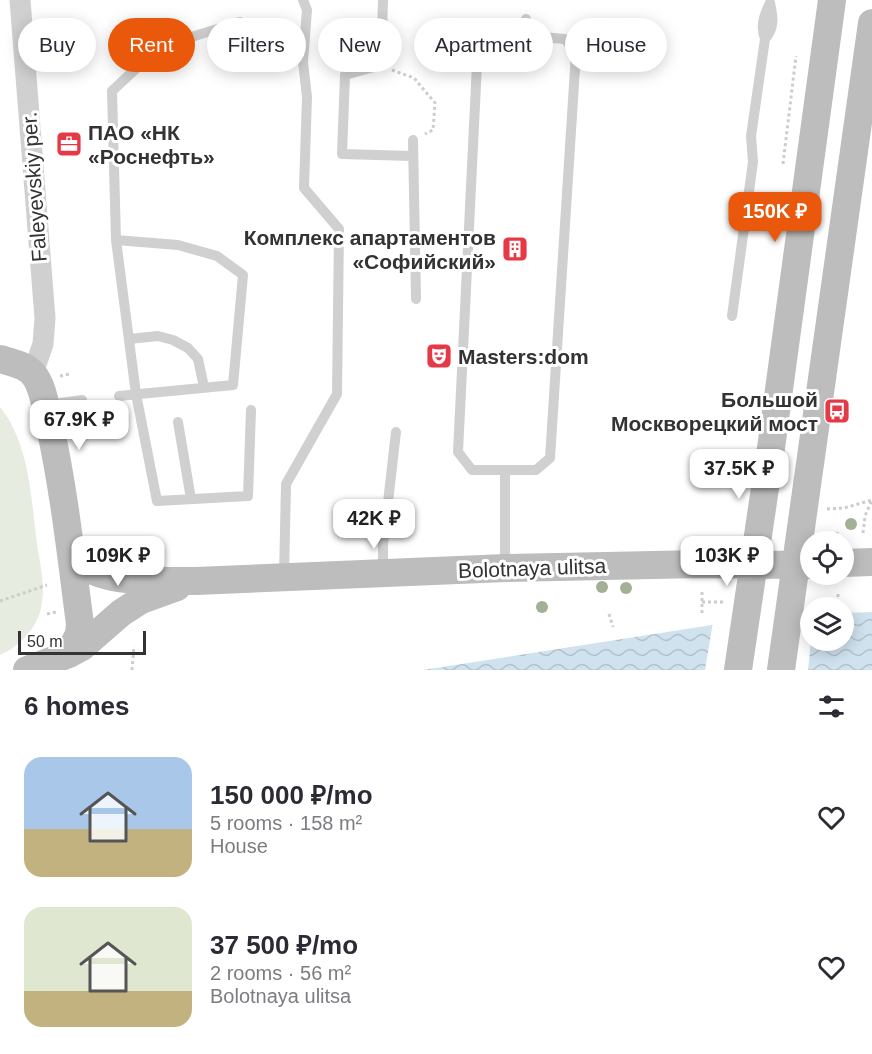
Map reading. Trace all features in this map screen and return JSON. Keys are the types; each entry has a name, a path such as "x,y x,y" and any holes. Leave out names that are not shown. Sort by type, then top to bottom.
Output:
{"street":[{"name":"Faleyevskiy per.","path":"20,0 45,318 43,344 33,373"},
{"path":"738,670 734,609 754,565 832,0"},
{"path":"807,531 872,23"},
{"path":"0,359 33,373 40,386 45,405 71,549 81,624 76,642 69,654"},
{"name":"Bolotnaya ulitsa","path":"71,549 76,559 98,573 143,580 196,581 506,568 702,564 800,565"},
{"path":"854,555 872,562"},
{"path":"781,670 790,612 800,576"},
{"name":"Bolotnaya ulitsa","path":"27,670 69,654 141,600 196,581"}],"lane":[{"path":"284,576 286,484 337,394 339,230 304,188 308,97 303,62 307,10 303,0"},
{"path":"382,18 383,0"},
{"path":"732,316 753,162 751,136 765,39 762,31 763,21 770,1"},
{"path":"207,32 159,47 112,91 116,240 136,394 157,501 248,496 251,410"},
{"path":"477,72 458,452 472,470 536,470 550,458 576,53 565,39 553,38"},
{"path":"356,72 345,75 342,154 412,156"},
{"path":"413,140 416,299"},
{"path":"116,240 178,245 217,256 243,275 233,385 119,396"},
{"path":"129,339 158,336 173,340 188,348 198,359 204,387"},
{"path":"45,405 82,400"},
{"path":"178,422 191,499"},
{"path":"387,511 396,432"},
{"path":"505,471 506,568"},
{"path":"383,573 384,534"}],"path":[{"path":"783,164 796,56"},
{"path":"399,72 414,78 435,103 433,130 413,140"},
{"path":"827,509 844,508 872,500"},
{"path":"863,533 865,516 872,500"},
{"path":"0,601 47,585"},
{"path":"702,590 702,613"},
{"path":"702,602 734,609"},
{"path":"609,614 613,627"},
{"path":"132,670 134,646"}],"shaded area":[{"path":"0,407 18,438 28,472 43,592 36,623 20,642 0,655"}],"water":[{"path":"872,612 872,670 423,670 712,625 800,616 800,651 854,651 854,613"}],"pier":[{"path":"800,613 800,651 810,651 808,670 705,670 713,622"}],"place":[{"name":"ПАО «НК «Роснефть»","path":"69,144"},
{"name":"Комплекс апартаментов «Софийский»","path":"515,249"},
{"name":"Masters:dom","path":"439,356"},
{"name":"Большой Москворецкий мост","path":"837,411"}]}
